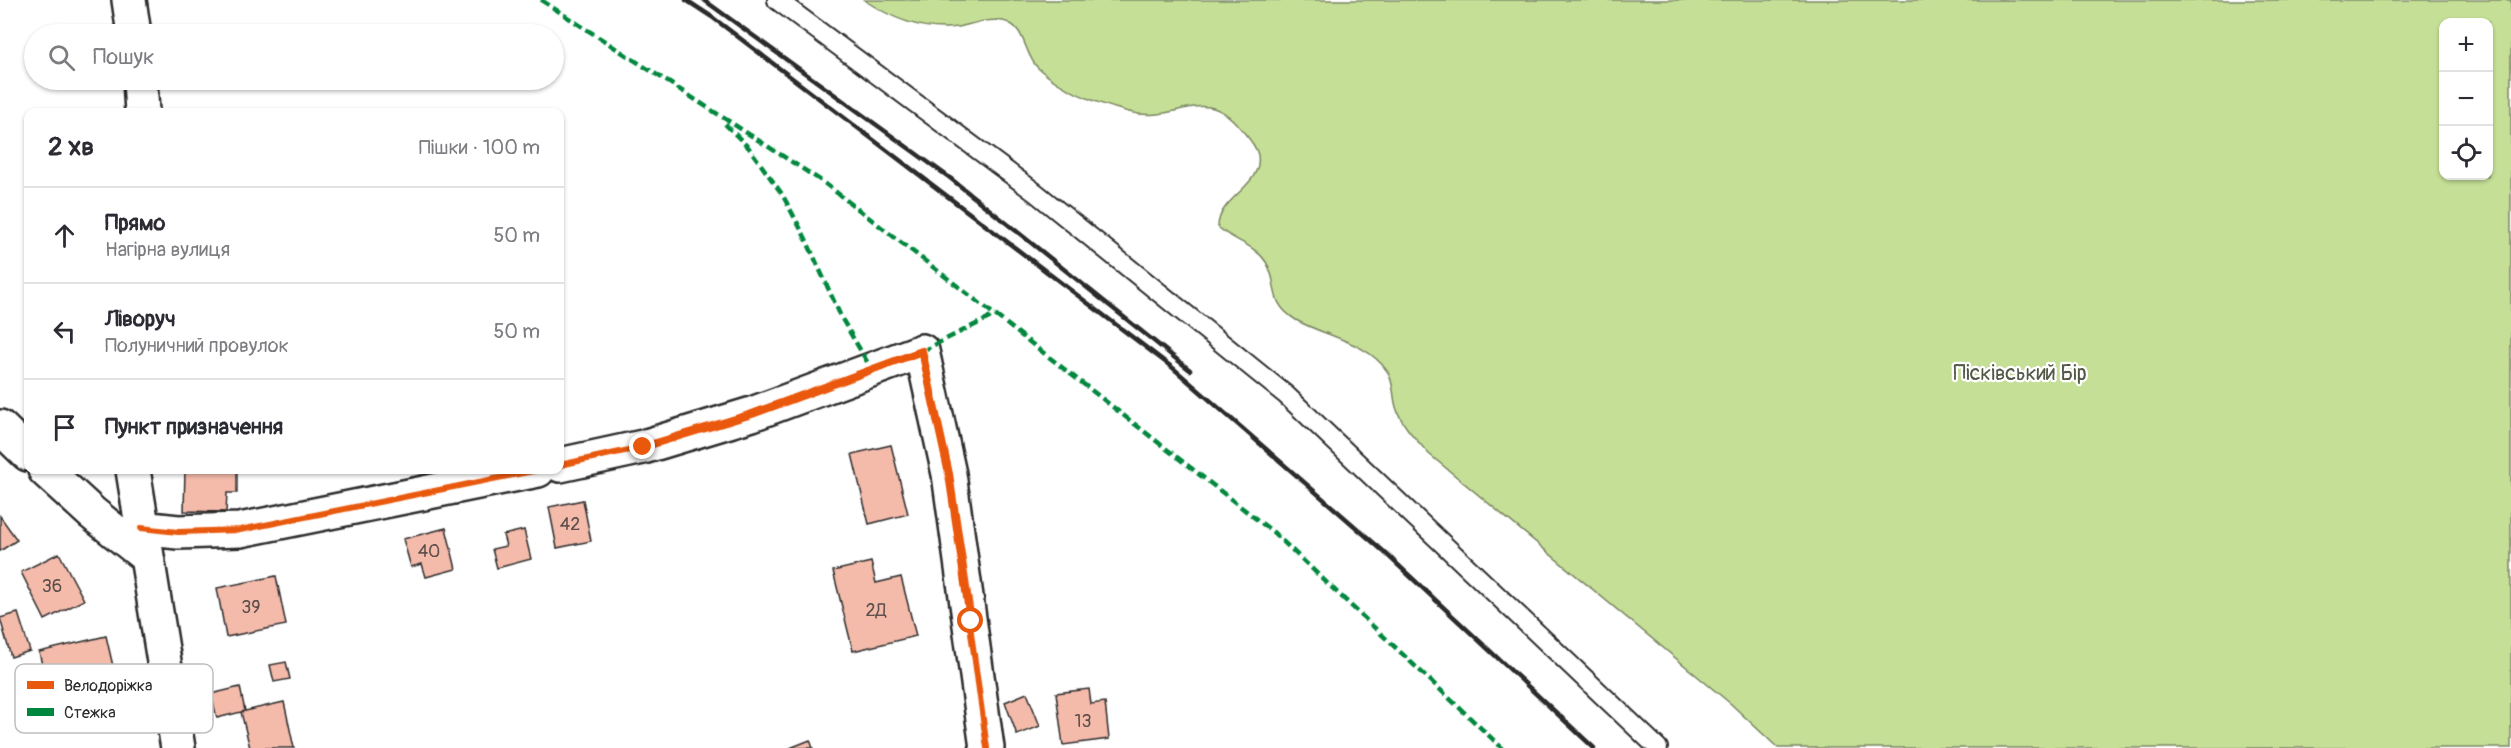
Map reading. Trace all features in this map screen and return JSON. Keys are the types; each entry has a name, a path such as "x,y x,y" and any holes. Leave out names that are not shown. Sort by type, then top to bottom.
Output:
{"street":[{"path":"129,0 133,24"},
{"path":"141,90 142,108"},
{"path":"564,464 643,447 752,414 922,351 949,474 987,748"},
{"path":"0,427 24,449"},
{"path":"49,474 92,513 144,543 178,532 240,530 518,474"},
{"path":"134,474 164,664"},
{"path":"176,733 178,748"}],"lane":[{"path":"777,0 1036,193 1286,395 1658,748"}],"green space":[{"name":"Пісківський Бір","path":"864,0 2511,0 2511,748 1778,748 1731,704 1429,454 1403,422 1395,405 1390,376 1379,361 1357,346 1307,326 1287,313 1277,299 1266,262 1256,251 1218,227 1225,208 1248,184 1258,166 1258,155 1253,144 1227,115 1214,108 1202,106 1146,115 1117,109 1093,100 1048,77 1034,63 1017,29 1003,21 992,20 945,28 920,25 897,18"}],"building":[{"path":"891,445 908,514 869,524 852,454"},
{"path":"185,474 237,474 237,493 227,493 226,512 184,511"},
{"path":"583,500 591,541 557,548 549,507"},
{"path":"0,516 17,540 0,551"},
{"path":"446,528 456,569 426,577 422,564 411,567 403,539"},
{"path":"524,530 531,559 497,568 492,549 506,546 503,535"},
{"path":"59,553 84,600 45,620 21,572"},
{"path":"871,562 876,583 901,577 916,636 853,651 833,571"},
{"path":"276,576 286,625 226,637 217,588"},
{"path":"18,613 30,651 11,657 0,618"},
{"path":"106,636 112,664 42,664 39,652"},
{"path":"286,662 290,679 274,682 270,665"},
{"path":"240,687 245,711 217,718 213,694"},
{"path":"1089,689 1091,704 1105,702 1109,739 1063,745 1056,693"},
{"path":"1027,693 1040,726 1017,735 1005,702"},
{"path":"284,702 294,748 250,748 241,712"},
{"path":"810,740 813,748 790,748"}],"railway":[{"path":"686,0 712,17 1173,368 1382,550 1594,748"},
{"path":"704,0 950,178 1190,370"}],"marked path":[{"path":"541,0 823,182 995,315 1273,532 1502,748"},
{"path":"725,124 749,148 782,194 805,237 842,319 872,370"},
{"path":"922,351 995,315"}],"cycle path":[{"path":"564,464 643,447 752,414 922,351 949,474 987,748"},
{"path":"141,528 178,532 240,530 518,474"}],"route":[{"path":"643,447 752,414 922,351 949,474 971,621"}]}
